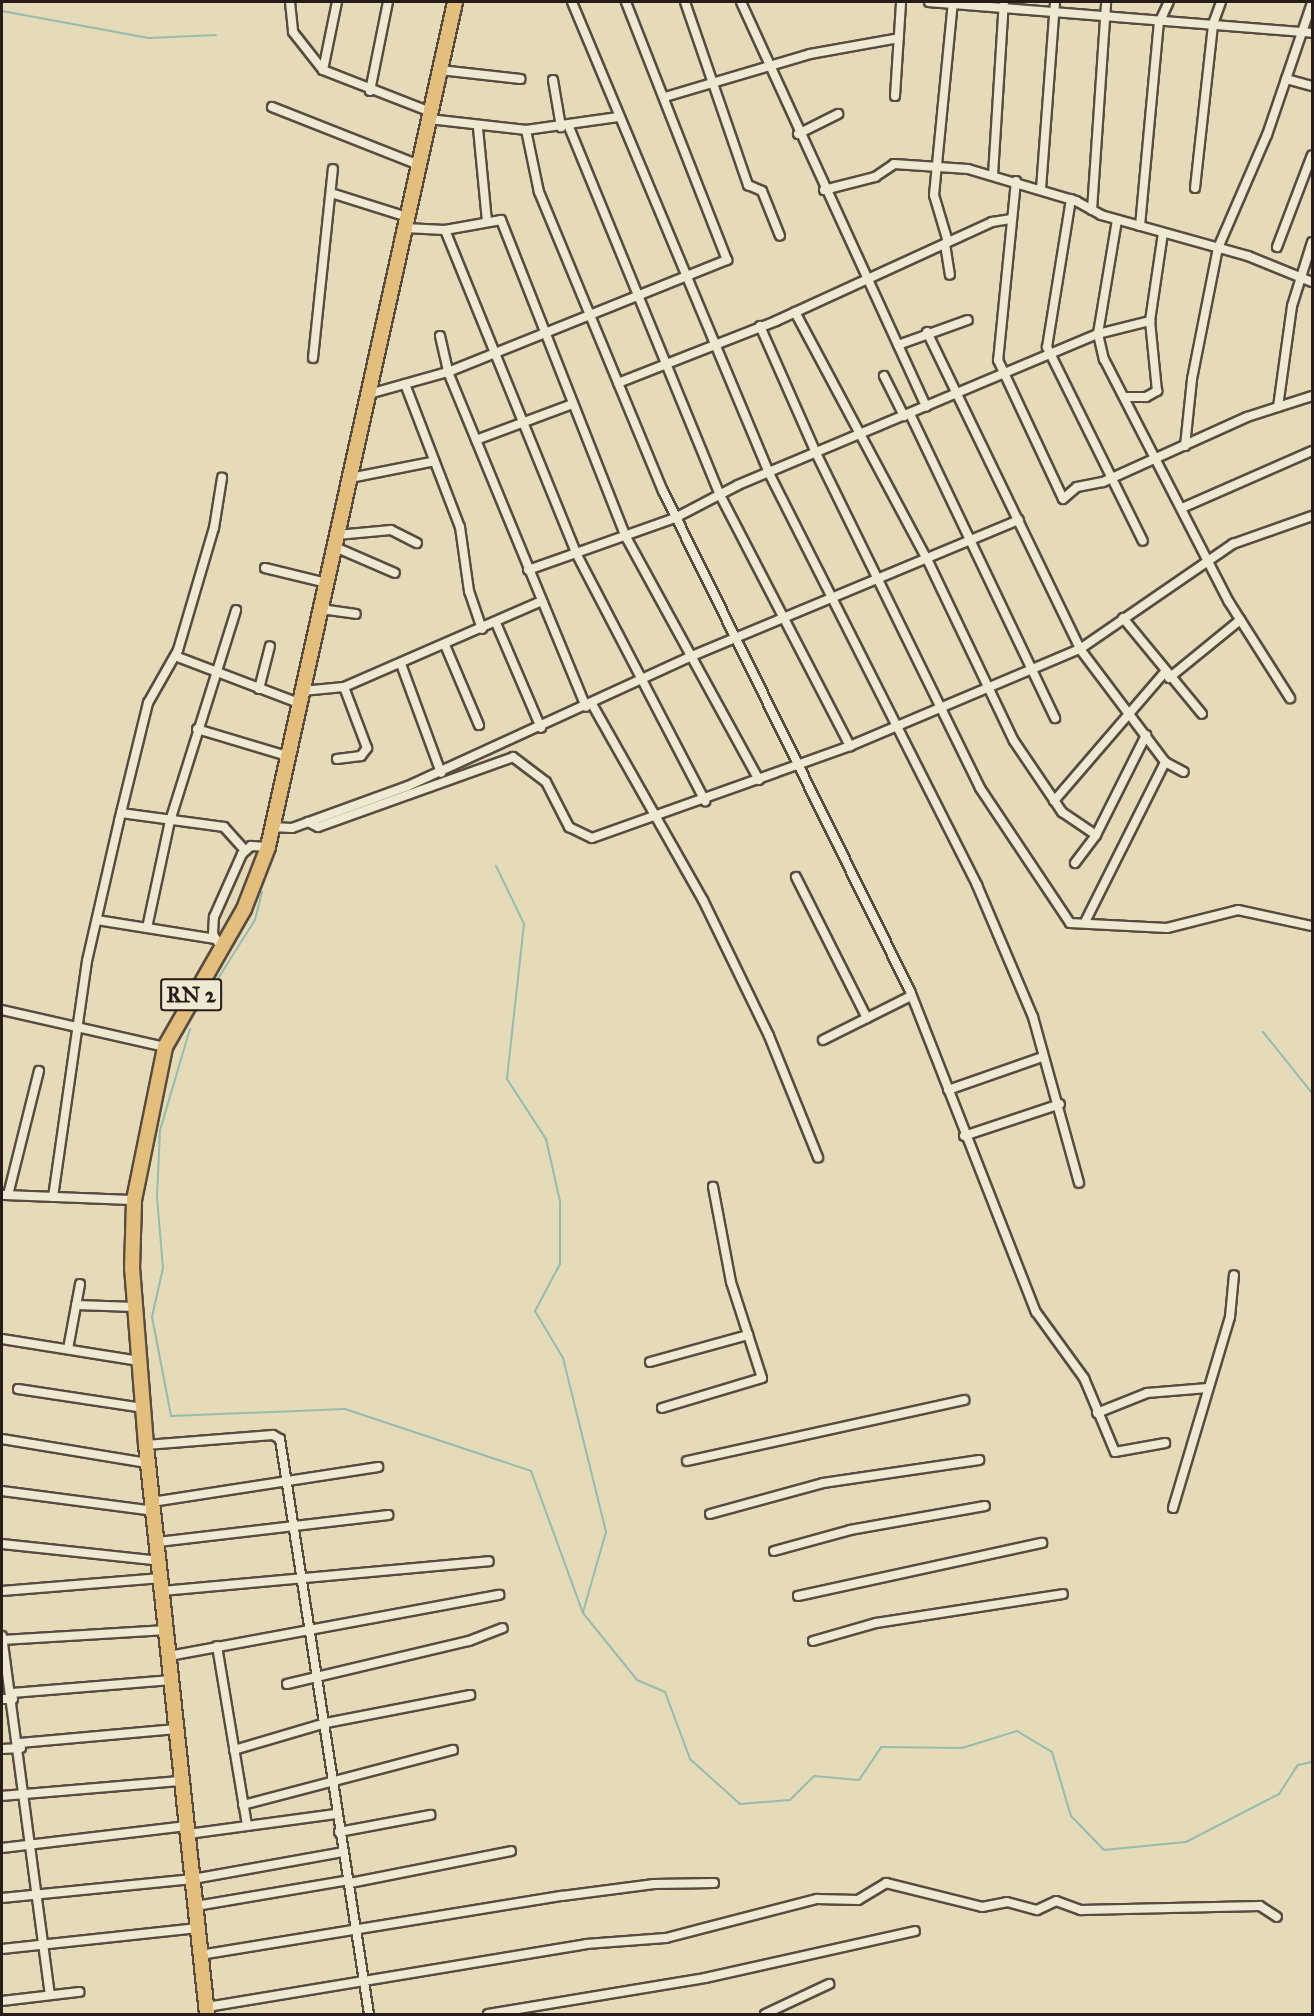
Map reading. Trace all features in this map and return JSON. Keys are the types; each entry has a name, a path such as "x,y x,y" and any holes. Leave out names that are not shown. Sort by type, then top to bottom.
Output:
{"highway":[{"name":"RN 2","path":"207,2011 181,1781 158,1542 147,1463 135,1307 134,1200 165,1047 218,943 247,902 268,847 455,2"}],"street":[{"path":"290,2 293,32 323,70 430,116 478,128 526,130 565,127 618,117"},
{"path":"323,70 337,2"},
{"path":"370,91 388,2"},
{"path":"572,2 682,275 768,473 894,726 977,885 1033,1017 1042,1057 1060,1104 1079,1183"},
{"path":"369,394 448,372 591,316 682,275 727,260 626,2"},
{"path":"685,2 748,185 761,189 780,236"},
{"path":"741,2 798,134 926,407"},
{"path":"895,96 901,2"},
{"path":"929,2 1004,5 1055,14 1159,23 1300,30 1312,33"},
{"path":"1041,189 1055,2"},
{"path":"1092,210 1107,17 1106,2"},
{"path":"1140,226 1159,23 1168,2"},
{"path":"1195,188 1213,24 1221,2"},
{"path":"950,275 946,243 934,195 953,3"},
{"path":"1185,446 1192,379 1218,248 1286,79 1300,30 1312,3"},
{"path":"993,175 1004,5"},
{"path":"665,97 769,66 899,38"},
{"path":"440,70 520,79"},
{"path":"1286,79 1312,86"},
{"path":"553,80 565,127 720,495 850,746"},
{"path":"272,107 419,165"},
{"path":"798,134 838,114"},
{"path":"478,128 487,220"},
{"path":"526,130 539,192 675,518 739,637 798,765 911,996 964,1136 1036,1312 1084,1378 1115,1452 1165,1443"},
{"path":"1277,247 1312,155"},
{"path":"824,190 875,177 894,164 993,175 1041,189 1117,220 1218,248 1301,276 1312,282"},
{"path":"313,358 333,169"},
{"path":"1016,181 997,351 1001,373 1063,499 1077,487 1109,479 1278,407 1312,396"},
{"path":"331,193 406,223 445,230 487,220 501,220 542,335 573,404 626,537 759,780"},
{"path":"1071,200 1047,337 1050,356 1109,479 1143,541"},
{"path":"618,383 795,312 865,278 992,222 1012,219"},
{"path":"1117,220 1098,334 1108,370 1158,460 1207,560 1240,620 1290,698"},
{"path":"445,230 498,353 576,553 644,679 705,801"},
{"path":"1124,397 1146,397 1157,391 1150,321 1163,233"},
{"path":"1278,407 1288,327 1312,242"},
{"path":"795,312 928,561 1014,741 1054,801 1096,835"},
{"path":"898,345 927,332 968,320"},
{"path":"528,570 675,518 768,473 1098,334 1150,321"},
{"path":"760,326 816,453 1010,840 1070,922 1086,920 1148,929 1238,910 1312,926"},
{"path":"927,332 1080,649 1165,762 1184,772"},
{"path":"440,336 448,372 528,570 589,705 655,814 744,984 818,1156"},
{"path":"884,376 975,541 1029,667 1055,718"},
{"path":"405,384 431,462 460,527 469,591 482,629"},
{"path":"476,440 573,404"},
{"path":"1182,508 1312,451"},
{"path":"350,478 431,462"},
{"path":"53,1197 77,1030 96,920 121,813 148,703 175,656 214,528 222,477"},
{"path":"272,827 308,822 318,827 410,790 513,757 546,782 569,827 592,838 655,814 705,801 850,746 988,684 1080,649 1207,560 1259,532 1312,516"},
{"path":"410,790 441,773 692,656 879,582 1019,520"},
{"path":"336,541 391,530 417,543"},
{"path":"336,541 395,573"},
{"path":"265,568 327,583"},
{"path":"175,656 216,675 259,689 301,697 344,687 496,623 542,601"},
{"path":"321,609 356,614"},
{"path":"147,928 170,821 236,610"},
{"path":"1123,618 1166,675 1202,714"},
{"path":"1054,801 1126,711 1166,675 1240,620"},
{"path":"496,623 541,728"},
{"path":"445,645 478,724"},
{"path":"259,689 270,646"},
{"path":"401,664 441,773"},
{"path":"336,759 361,756 367,748 344,687"},
{"path":"197,729 287,756"},
{"path":"1075,863 1096,835 1146,735"},
{"path":"1086,920 1165,762"},
{"path":"121,813 224,827 245,850"},
{"path":"245,850 268,847"},
{"path":"96,920 218,943 216,911 245,850"},
{"path":"796,877 867,1018"},
{"path":"823,1040 911,996"},
{"path":"2,1010 77,1030 165,1047"},
{"path":"948,1090 1042,1057"},
{"path":"39,1071 5,1195 134,1200"},
{"path":"964,1136 1060,1104"},
{"path":"662,1408 762,1378 748,1335 713,1187"},
{"path":"1173,1508 1230,1317 1234,1275"},
{"path":"68,1349 80,1284"},
{"path":"76,1305 135,1307"},
{"path":"650,1362 748,1335"},
{"path":"2,1339 139,1361"},
{"path":"1097,1413 1147,1393 1208,1388"},
{"path":"18,1389 143,1408"},
{"path":"687,1461 964,1400"},
{"path":"146,1445 273,1435 280,1439 297,1526 320,1677 336,1814 349,1881 369,2014"},
{"path":"2,1438 147,1463"},
{"path":"710,1514 823,1483 979,1460"},
{"path":"2,1491 153,1507 378,1467"},
{"path":"774,1551 850,1530 985,1506"},
{"path":"158,1542 388,1515"},
{"path":"2,1544 160,1561"},
{"path":"798,1596 1042,1544"},
{"path":"2,1591 304,1579 489,1561"},
{"path":"813,1641 876,1623 1063,1594"},
{"path":"169,1656 499,1595"},
{"path":"287,1684 469,1641 502,1628"},
{"path":"50,1995 20,1746 2,1639 167,1630"},
{"path":"217,1646 247,1826"},
{"path":"2,1699 12,1696 171,1680"},
{"path":"234,1750 326,1723 471,1695"},
{"path":"2,1749 176,1730"},
{"path":"243,1805 453,1750"},
{"path":"2,1796 181,1781"},
{"path":"2,1848 247,1826 336,1814"},
{"path":"339,1832 430,1815"},
{"path":"196,1906 511,1851"},
{"path":"2,1898 193,1879 343,1852"},
{"path":"200,1955 642,1885 714,1883"},
{"path":"207,2011 586,1944 669,1937 817,1899 858,1900 886,1883 982,1907 1007,1902 1037,1910 1056,1901 1081,1910 1260,1906 1277,1917"},
{"path":"2,1949 198,1928"},
{"path":"488,2014 705,1978 915,1931"},
{"path":"765,2014 829,1984"},
{"path":"2,2001 79,1992"}],"waterway":[{"path":"2,11 149,38 216,35"},
{"path":"496,866 524,924 507,1079 546,1139 560,1201 560,1264 535,1311 563,1358 606,1532 583,1612"},
{"path":"202,1004 255,920 262,892"},
{"path":"190,1029 160,1130 157,1197 163,1268 152,1317 171,1416 345,1409 531,1471 583,1613 637,1680 665,1692 690,1759 740,1804 790,1800 814,1776 859,1780 881,1747 962,1748 1017,1731 1052,1752 1071,1816 1104,1850 1186,1842 1279,1794 1298,1765 1312,1762"},
{"path":"1263,1032 1312,1093"}]}
